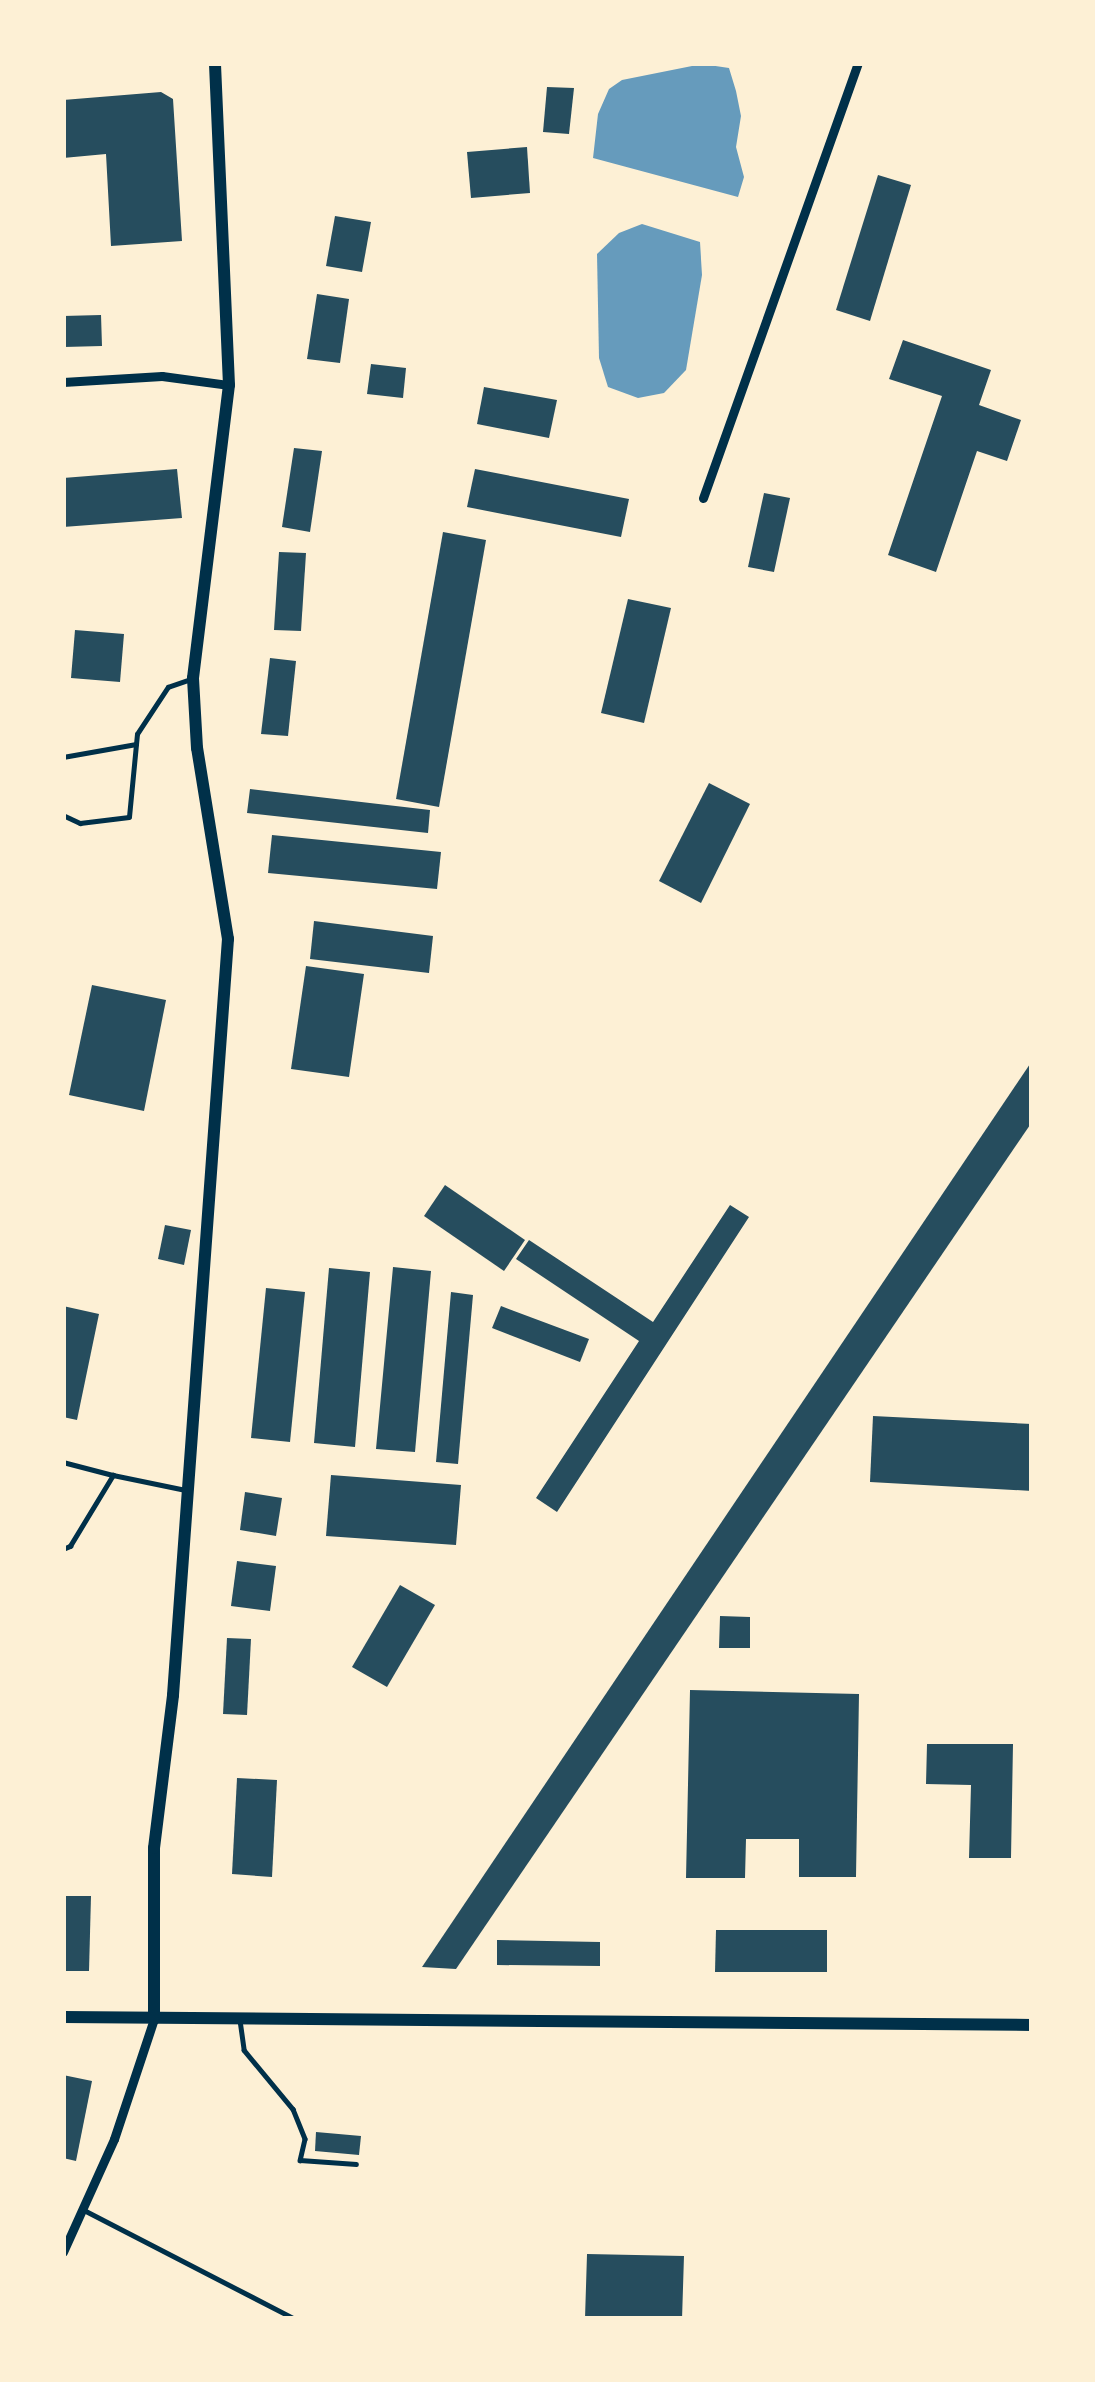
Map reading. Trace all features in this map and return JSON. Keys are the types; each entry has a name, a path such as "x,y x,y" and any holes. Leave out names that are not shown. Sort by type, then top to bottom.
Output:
{"street":[{"path":"63,2252 84,2210 154,2019 154,1848 173,1695 228,938 197,748 194,678 229,386 214,63"},
{"path":"704,498 858,63"},
{"path":"63,382 162,376 229,386"},
{"path":"63,2018 1032,2025"}],"lane":[{"path":"63,815 80,824 129,817 136,734 167,687 194,678"},
{"path":"63,758 136,744"},
{"path":"63,1462 186,1490"},
{"path":"63,1549 70,1546 112,1474"},
{"path":"240,2020 244,2050 292,2109 305,2139 301,2160 356,2164"},
{"path":"84,2210 295,2319"}],"water":[{"path":"702,64 729,68 736,91 741,116 736,147 744,177 738,197 593,158 598,114 609,89 622,80"},
{"path":"642,224 700,242 702,275 686,370 664,393 638,398 608,387 599,358 597,254 619,233"}],"building":[{"path":"547,87 574,88 569,134 543,132"},
{"path":"161,92 173,99 182,241 111,246 106,154 63,158 63,100"},
{"path":"527,147 530,193 471,198 467,152"},
{"path":"878,175 911,185 870,321 836,310"},
{"path":"335,216 371,222 362,272 326,266"},
{"path":"317,294 349,299 340,363 307,359"},
{"path":"101,315 102,346 64,347 63,316"},
{"path":"903,340 991,370 979,405 1021,420 1007,461 977,451 936,572 888,555 942,396 889,379"},
{"path":"371,364 406,368 403,398 367,394"},
{"path":"484,387 557,400 549,438 477,424"},
{"path":"294,448 322,451 310,532 282,527"},
{"path":"177,469 182,518 63,527 63,478"},
{"path":"475,469 629,499 621,537 467,507"},
{"path":"764,493 790,498 774,572 748,567"},
{"path":"443,532 486,540 439,807 396,799"},
{"path":"279,552 306,553 301,631 274,630"},
{"path":"628,599 671,608 644,723 601,713"},
{"path":"75,630 124,634 120,682 71,678"},
{"path":"270,658 296,661 288,736 261,734"},
{"path":"709,783 750,804 701,903 659,881"},
{"path":"250,789 430,810 428,833 247,813"},
{"path":"272,835 441,852 437,889 268,873"},
{"path":"314,921 433,936 429,973 310,959"},
{"path":"306,966 364,974 349,1077 291,1069"},
{"path":"92,985 166,1000 144,1111 69,1095"},
{"path":"1032,1061 1032,1122 456,1969 422,1967"},
{"path":"445,1185 525,1240 504,1271 424,1216"},
{"path":"730,1205 749,1217 557,1512 536,1498 639,1341 516,1259 529,1240 653,1322"},
{"path":"165,1225 191,1230 184,1265 158,1259"},
{"path":"393,1267 431,1271 415,1452 376,1449"},
{"path":"329,1268 370,1272 355,1447 314,1443"},
{"path":"266,1288 305,1292 290,1442 251,1438"},
{"path":"451,1292 473,1295 458,1464 436,1462"},
{"path":"63,1306 99,1314 77,1420 63,1417"},
{"path":"501,1306 589,1339 580,1362 492,1328"},
{"path":"873,1416 1032,1424 1032,1491 870,1482"},
{"path":"331,1475 461,1485 456,1545 326,1536"},
{"path":"245,1492 282,1498 276,1536 240,1530"},
{"path":"237,1561 276,1566 270,1611 231,1606"},
{"path":"400,1585 435,1605 387,1687 352,1667"},
{"path":"720,1616 750,1617 750,1648 719,1648"},
{"path":"227,1638 251,1639 247,1715 223,1714"},
{"path":"690,1690 859,1694 856,1877 799,1877 799,1839 746,1839 745,1878 686,1878"},
{"path":"927,1744 1013,1744 1011,1858 969,1858 971,1785 926,1784"},
{"path":"237,1778 277,1780 272,1877 232,1874"},
{"path":"63,1896 91,1896 89,1971 63,1971"},
{"path":"716,1930 827,1930 827,1972 715,1972"},
{"path":"497,1940 600,1942 600,1966 497,1965"},
{"path":"63,2075 92,2081 76,2161 63,2158"},
{"path":"316,2132 361,2136 359,2155 315,2151"},
{"path":"587,2254 684,2256 682,2319 585,2319"}]}
